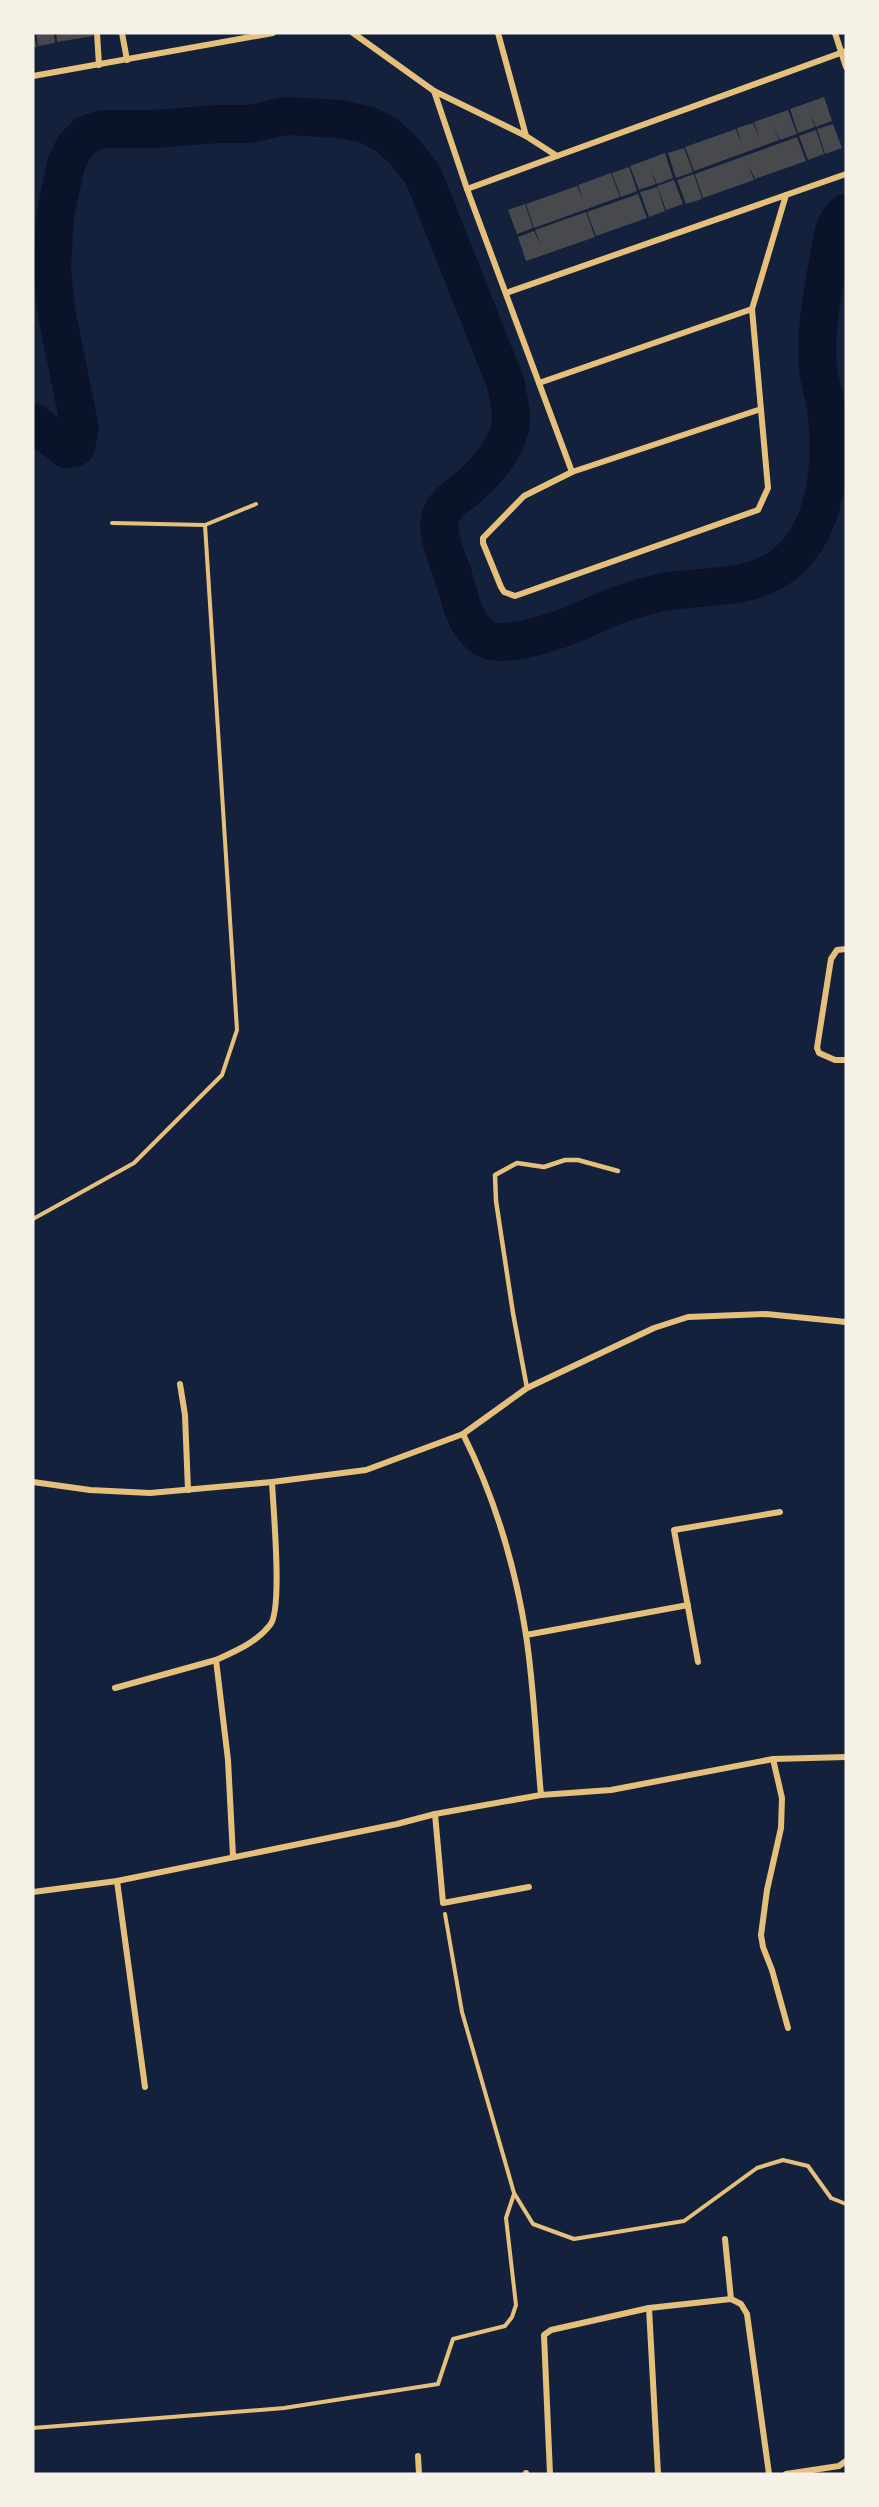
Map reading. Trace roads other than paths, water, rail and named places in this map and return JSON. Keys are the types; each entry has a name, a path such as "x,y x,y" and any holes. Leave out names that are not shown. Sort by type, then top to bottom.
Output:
{"street":[{"path":"97,33 99,65"},
{"path":"122,33 127,60"},
{"path":"33,76 273,33"},
{"path":"353,33 434,91 526,136 557,156"},
{"path":"498,33 526,136"},
{"path":"835,33 844,52 846,67"},
{"path":"467,189 844,52"},
{"path":"434,91 467,189 572,472"},
{"path":"506,293 846,174"},
{"path":"761,409 572,472 524,496 483,538 501,587 509,595 515,596 758,510 768,488 761,409 752,309 786,195"},
{"path":"539,383 752,309"},
{"path":"846,949 837,950 831,959 817,1048 824,1056 846,1060"},
{"path":"33,1482 102,1491 150,1493 272,1482 366,1470 463,1434 527,1388 654,1328 688,1317 766,1314 846,1322"},
{"path":"180,1384 185,1415 188,1490"},
{"path":"463,1434 480,1467 497,1521 526,1635 541,1795"},
{"path":"115,1688 216,1660 245,1647 272,1624 276,1607 276,1568 272,1482"},
{"path":"698,1662 674,1530 780,1512"},
{"path":"526,1635 688,1605"},
{"path":"216,1660 228,1760 233,1856"},
{"path":"33,1893 117,1881 397,1824 435,1814 541,1795 611,1790 772,1759 846,1757"},
{"path":"772,1759 782,1798 781,1828 767,1890 761,1935 788,2028"},
{"path":"435,1814 443,1903 529,1887"},
{"path":"117,1881 145,2087"},
{"path":"725,2240 731,2299"},
{"path":"550,2474 544,2335 551,2330 649,2308 731,2299 741,2304 747,2314 769,2474"},
{"path":"649,2308 658,2474"},
{"path":"418,2456 419,2474"},
{"path":"786,2474 839,2466 846,2461"}],"lane":[{"path":"527,1388 496,1201 495,1175 517,1163 544,1167 566,1160 578,1160 618,1171"}],"waterway":[{"path":"33,422 66,449 76,447 80,428 56,310 52,270 55,216 66,164 74,147 87,134 103,129 249,124 286,116 339,119 368,125 388,136 404,151 423,175 506,384 511,424 503,446 490,466 453,499 440,519 441,540 466,617 484,638 491,641 511,641 549,633 621,604 653,594 725,586 755,580 782,566 798,551 810,533 825,491 828,445 825,402 818,369 818,327 833,233 841,217 846,213"}]}
